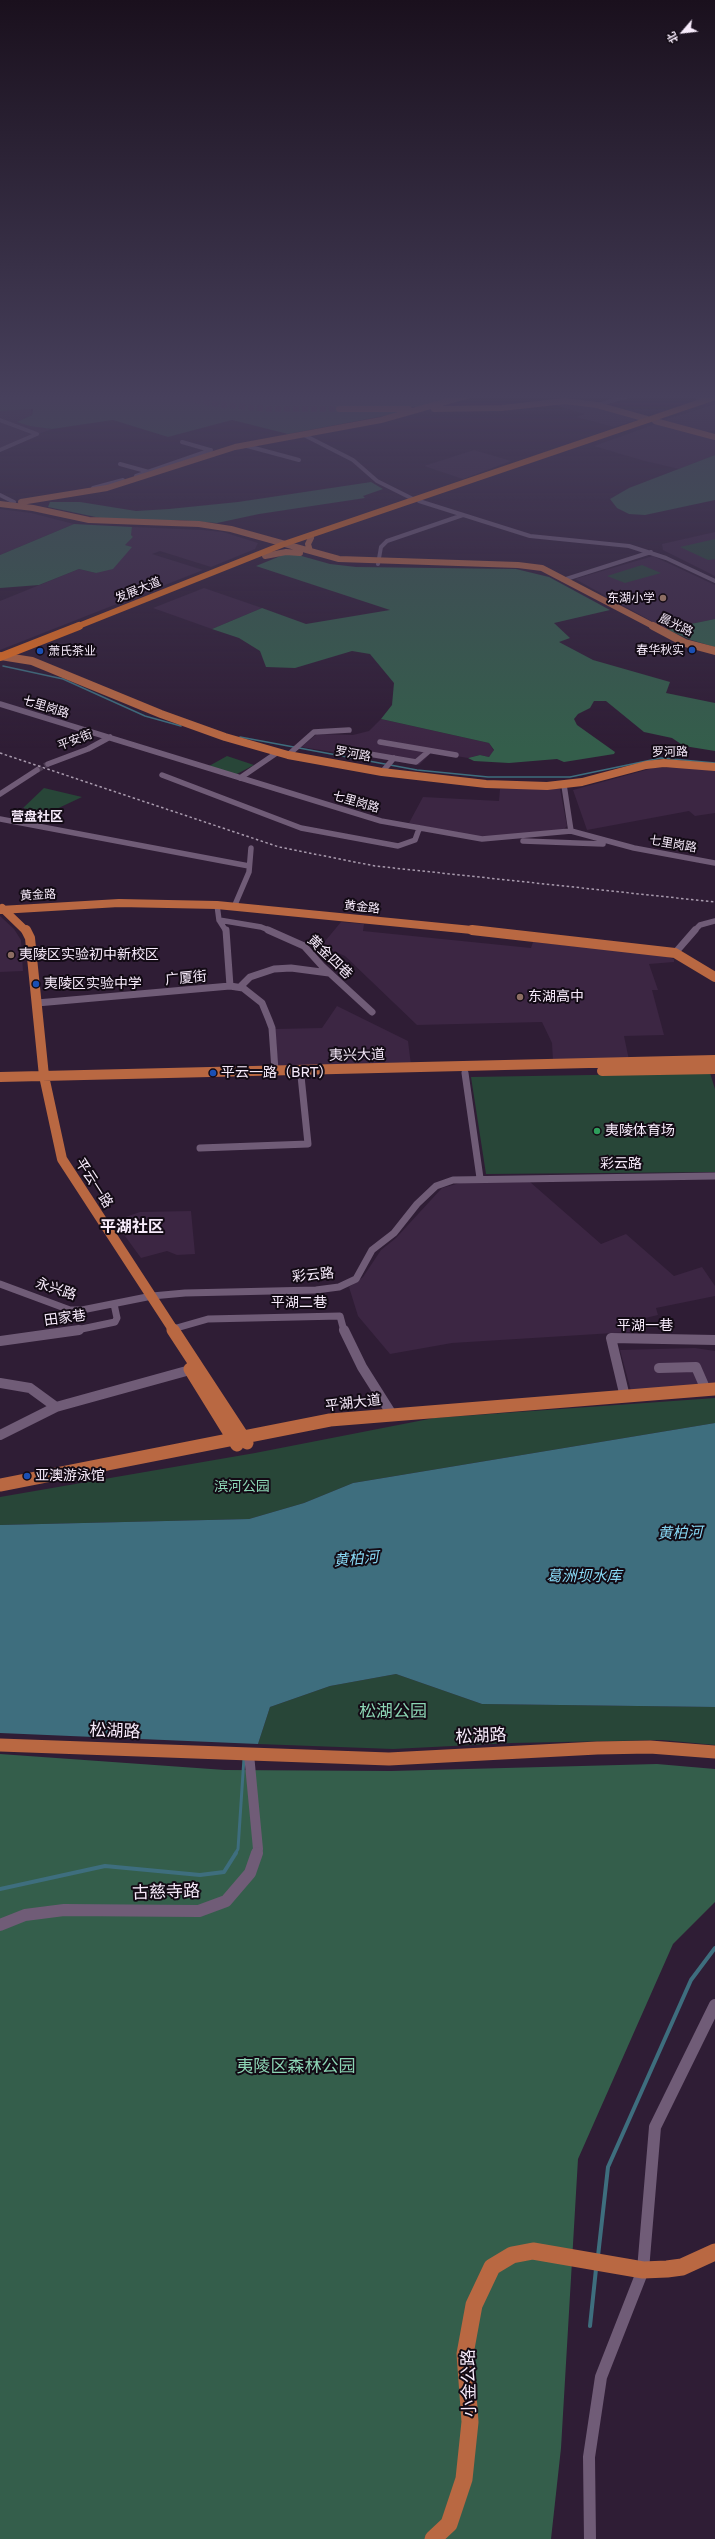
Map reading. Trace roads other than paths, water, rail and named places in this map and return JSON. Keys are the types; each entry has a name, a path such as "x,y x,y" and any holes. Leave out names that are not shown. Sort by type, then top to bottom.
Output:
{"highway":[{"name":"发展大道","path":"2,658 262,555 303,537 378,512"},
{"name":"发展大道","path":"285,545 311,538 381,512"}],"main road":[{"name":"晨光路","path":"46,512 86,522 196,526 226,530 285,545 337,561 539,569 565,580 682,644 715,652"},
{"name":"晨光路","path":"57,512 89,520 120,523 199,524 230,529 264,540"},
{"path":"303,537 264,540 262,555 286,552 309,552 308,544 311,538"},
{"name":"罗河路","path":"2,658 32,661 203,730 288,755 382,772 486,784 564,785 646,765 664,763 715,767"},
{"name":"黄金路","path":"1,910 119,903 217,905 530,936 675,953 715,977"},
{"path":"24,927 27,916 33,912 53,906"},
{"name":"平云一路","path":"1,910 24,927 30,938 37,1003 42,1079"},
{"name":"平云一路","path":"1,910 19,928 25,939 42,1079 56,1159 148,1297 190,1370 240,1441"},
{"name":"夷兴大道","path":"0,1083 42,1079 275,1070 715,1060"},
{"name":"夷兴大道","path":"0,1077 42,1079 715,1069"},
{"name":"平云一路","path":"148,1297 173,1329 240,1441"},
{"name":"平湖大道","path":"0,1485 332,1424 712,1391"},
{"name":"平湖大道","path":"0,1489 240,1441 330,1420 391,1413 712,1391"},
{"name":"松湖路","path":"0,1745 389,1759 597,1748 650,1747 715,1752"},
{"name":"小金公路","path":"433,2539 449,2524 464,2479 470,2422 465,2354 474,2305 492,2268 512,2255 533,2251 643,2270"},
{"path":"643,2270 682,2267 715,2252"}],"street":[{"path":"455,512 530,536 563,541 629,546 652,552 715,581"},
{"path":"378,563 381,547 387,541 463,515"},
{"path":"565,580 652,552"},
{"name":"七里岗路","path":"0,704 336,808 419,829 482,839 571,831 634,848 715,863"},
{"path":"288,755 314,732 349,730"},
{"name":"平安街","path":"48,764 56,759 88,749 110,737"},
{"path":"380,742 456,755"},
{"path":"352,751 416,762 429,751"},
{"path":"240,778 278,752"},
{"path":"382,772 394,758"},
{"path":"0,794 37,770"},
{"path":"162,775 301,828 398,846 415,840 419,829"},
{"path":"564,785 571,831"},
{"path":"0,819 249,866"},
{"path":"482,839 551,840 634,848"},
{"path":"234,907 249,866 251,848"},
{"path":"217,905 219,920 226,930 228,940 230,986"},
{"name":"黄金四巷","path":"219,920 261,927 292,939 304,946 329,973 372,1012"},
{"path":"675,953 700,925 715,921"},
{"path":"240,987 250,977 274,969 290,968 329,973"},
{"name":"广厦街","path":"37,1003 230,986 240,987 262,1002 272,1028 275,1070"},
{"path":"465,1073 480,1178"},
{"path":"200,1148 308,1144 301,1076"},
{"name":"彩云路","path":"148,1297 184,1293 316,1290 338,1287 356,1279 372,1250 394,1233 417,1204 436,1186 454,1180 480,1178 715,1176"},
{"name":"永兴路","path":"0,1284 70,1310 82,1310 148,1297"},
{"name":"田家巷","path":"0,1341 104,1326 115,1322 117,1318 114,1304"},
{"name":"平湖二巷","path":"173,1329 208,1319 340,1316 346,1336 362,1367 391,1413"},
{"name":"平湖一巷","path":"625,1397 611,1338 715,1340"},
{"path":"658,1368 696,1367 712,1391"},
{"path":"0,1434 56,1407 190,1370"},
{"path":"0,1383 20,1384 30,1388 56,1407"},
{"name":"古慈寺路","path":"0,1925 25,1915 64,1910 199,1911 226,1901 250,1873 258,1849 249,1754"},
{"path":"590,2539 589,2457 601,2376 643,2270 656,2126 715,2005"}],"water":[{"name":"葛洲坝水库","path":"715,1423 715,1707 482,1704 396,1674 330,1686 270,1707 258,1744 0,1733 0,1525 249,1519 304,1503 353,1483"}],"waterway":[{"path":"3,666 63,679 145,716 181,726"},
{"path":"240,737 417,770 488,777 570,777 661,758 715,763"},
{"path":"235,1854 238,1849 244,1758"},
{"path":"0,1889 105,1866 200,1875 224,1872 236,1853"},
{"path":"598,2256 608,2167 691,1980 715,1948"},
{"path":"590,2326 596,2269"}],"tunnel":[{"path":"37,770 48,764"}],"railway":[{"path":"0,753 279,847 375,866 715,902"}],"place":[{"name":"东湖小学","path":"663,598"},
{"name":"春华秋实","path":"692,650"},
{"name":"萧氏茶业","path":"40,651"},
{"name":"夷陵区实验初中新校区","path":"11,955"},
{"name":"夷陵区实验中学","path":"36,984"},
{"name":"东湖高中","path":"520,997"},
{"name":"平云一路（BRT）","path":"213,1073"},
{"name":"夷陵体育场","path":"597,1131"},
{"name":"亚澳游泳馆","path":"27,1476"}],"district":[{"name":"营盘社区","path":"37,817"},
{"name":"平湖社区","path":"132,1227"}],"park label":[{"name":"滨河公园","path":"242,1487"},
{"name":"松湖公园","path":"393,1712"},
{"name":"夷陵区森林公园","path":"296,2067"}],"water label":[{"name":"黄柏河","path":"680,1533"},
{"name":"黄柏河","path":"356,1559"}]}
